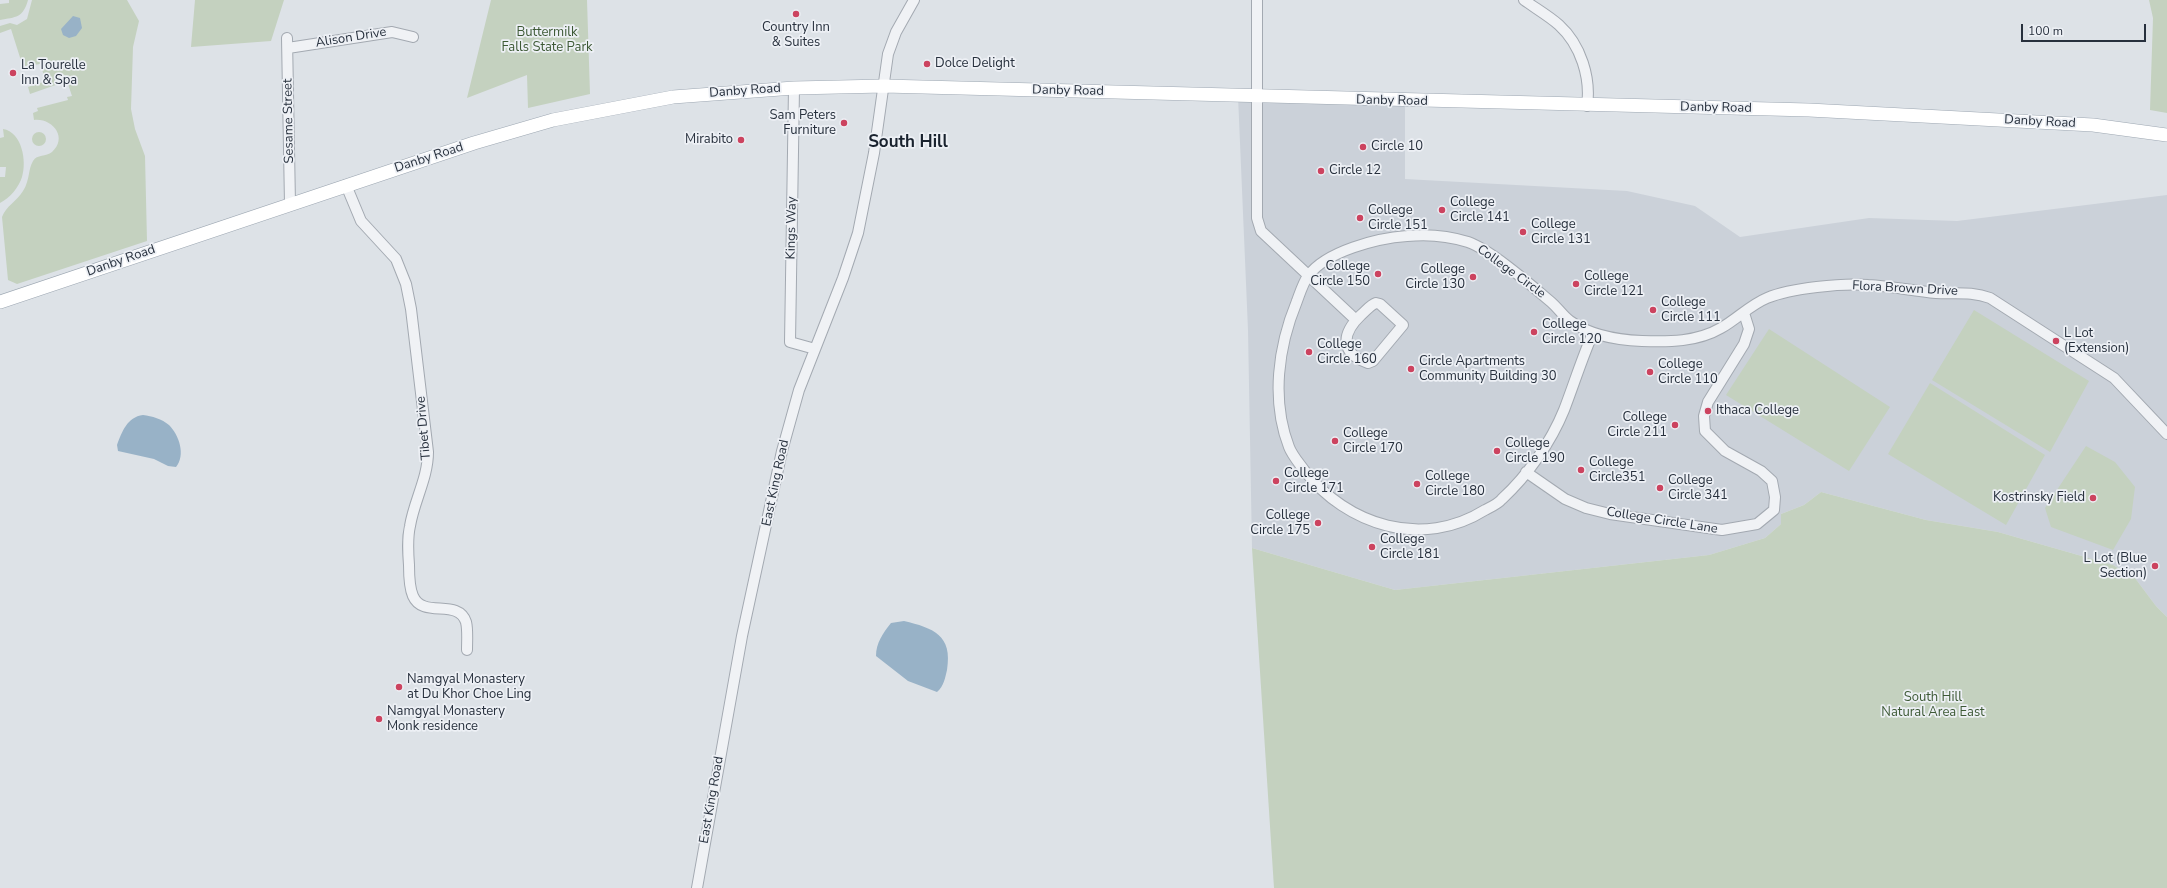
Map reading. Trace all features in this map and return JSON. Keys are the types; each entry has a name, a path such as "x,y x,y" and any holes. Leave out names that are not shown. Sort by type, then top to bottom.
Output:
{"main road":[{"name":"Danby Road","path":"0,302 474,143 553,120 673,97 794,88 884,86 1587,106 1809,110 2093,125 2167,135"}],"street":[{"name":"East King Road","path":"697,888 742,636 782,451 799,390 816,349 858,233 874,153 891,44 901,20 914,0"},
{"path":"1257,0 1257,218 1261,231 1356,320"},
{"path":"1524,0 1559,25 1575,45 1587,78 1587,106"},
{"name":"Alison Drive","path":"288,43 392,32 413,38"},
{"name":"Sesame Street","path":"288,43 290,204"},
{"name":"Kings Way","path":"794,88 790,342 816,349"},
{"name":"Tibet Drive","path":"346,185 361,221 388,248 402,269 411,309 428,452 427,469 409,527 408,554 411,589 418,603 424,608 457,611 462,616 466,622 467,650"},
{"name":"College Circle","path":"1593,333 1579,365 1564,411 1547,444 1526,472 1501,501 1469,520 1433,530 1398,529 1368,519 1338,504 1312,481 1289,450 1279,408 1278,364 1287,325 1308,276 1326,260 1352,247 1407,236 1438,236 1470,243 1529,284 1570,321 1593,333 1623,340 1665,342 1692,340 1720,329 1744,313"},
{"name":"Flora Brown Drive","path":"1744,313 1762,300 1778,294 1851,285 1866,284 1939,293 1979,294 1990,298 2114,378 2167,434"},
{"path":"1376,303 1380,304 1403,325 1373,361 1368,363 1362,361 1347,346 1346,332 1356,320 1376,303"},
{"name":"College Circle Lane","path":"1526,472 1565,499 1586,508 1638,519 1722,530 1757,524 1768,517 1774,510 1775,497 1772,481 1761,471 1725,451 1705,431 1704,416 1708,402 1744,344 1749,329 1744,313"}],"shaded area":[{"name":"Ithaca College","path":"1238,96 1405,101 1405,179 1627,191 1695,206 1740,237 1869,218 1957,221 2167,195 2167,617 2156,606 2135,578 2113,565 1998,532 1926,520 1821,492 1804,505 1781,514 1781,524 1765,538 1709,555 1395,590 1252,548 1248,330"}],"green space":[{"path":"9,0 28,0 24,10 18,16 0,20 0,4 9,3"},
{"path":"32,0 127,0 139,21 133,47 131,109 135,129 145,156 147,241 17,284 8,280 2,217 6,210 23,191 27,183 33,161 37,157 47,155 52,152 57,147 59,141 56,130 47,122 34,120 33,113 38,111 37,108 68,100 67,97 72,96 67,81 30,94 28,87 46,81 40,64 31,64 23,67 11,29 0,33 0,26 10,23 17,25 27,19"},
{"path":"195,0 284,0 271,41 191,47"},
{"name":"Buttermilk Falls State Park","path":"491,0 587,0 590,94 528,108 527,75 467,98"},
{"path":"2149,0 2167,0 2167,113 2150,110 2153,18"},
{"path":"3,129 9,131 19,141 22,148 24,163 19,185 11,195 0,203 0,177 5,177 6,167 0,167 0,138 4,137"},
{"path":"36,132 42,132 46,136 46,142 42,146 36,146 32,142 32,136"},
{"path":"1974,310 2089,381 2050,452 1932,380"},
{"path":"1769,329 1890,407 1849,471 1726,395"},
{"path":"1930,383 2045,455 2006,525 1888,454"},
{"name":"Kostrinsky Field","path":"2086,446 2115,462 2135,487 2131,519 2113,550 2051,527 2045,508"},
{"name":"South Hill Natural Area East","path":"1821,492 1926,520 1998,532 2113,565 2135,578 2156,606 2167,617 2167,888 1274,888 1252,548 1395,590 1709,555 1765,538 1781,524 1781,514 1804,505"}],"water":[{"path":"73,16 80,18 82,28 76,36 69,38 63,35 61,29"},
{"path":"143,415 163,421 173,429 181,451 181,457 176,467 168,466 154,459 118,451 117,445 126,426 137,416"},
{"path":"904,621 932,630 944,641 948,658 947,670 943,685 937,692 908,681 876,656 880,638 891,623"}],"place":[{"name":"Country Inn & Suites","path":"796,14"},
{"name":"Dolce Delight","path":"927,64"},
{"name":"La Tourelle Inn & Spa","path":"13,73"},
{"name":"Sam Peters Furniture","path":"844,123"},
{"name":"Mirabito","path":"741,140"},
{"name":"Circle 10","path":"1363,147"},
{"name":"Circle 12","path":"1321,171"},
{"name":"College Circle 141","path":"1442,210"},
{"name":"College Circle 151","path":"1360,218"},
{"name":"College Circle 131","path":"1523,232"},
{"name":"College Circle 150","path":"1378,274"},
{"name":"College Circle 130","path":"1473,277"},
{"name":"College Circle 121","path":"1576,284"},
{"name":"College Circle 111","path":"1653,310"},
{"name":"College Circle 120","path":"1534,332"},
{"name":"L Lot (Extension)","path":"2056,341"},
{"name":"College Circle 160","path":"1309,352"},
{"name":"Circle Apartments Community Building 30","path":"1411,369"},
{"name":"College Circle 110","path":"1650,372"},
{"name":"Ithaca College","path":"1708,411"},
{"name":"College Circle 211","path":"1675,425"},
{"name":"College Circle 170","path":"1335,441"},
{"name":"College Circle 190","path":"1497,451"},
{"name":"College Circle351","path":"1581,470"},
{"name":"College Circle 171","path":"1276,481"},
{"name":"College Circle 180","path":"1417,484"},
{"name":"College Circle 341","path":"1660,488"},
{"name":"Kostrinsky Field","path":"2093,498"},
{"name":"College Circle 175","path":"1318,523"},
{"name":"College Circle 181","path":"1372,547"},
{"name":"L Lot (Blue Section)","path":"2155,566"},
{"name":"Namgyal Monastery at Du Khor Choe Ling","path":"399,687"},
{"name":"Namgyal Monastery Monk residence","path":"379,719"}],"district":[{"name":"South Hill","path":"908,143"}]}
